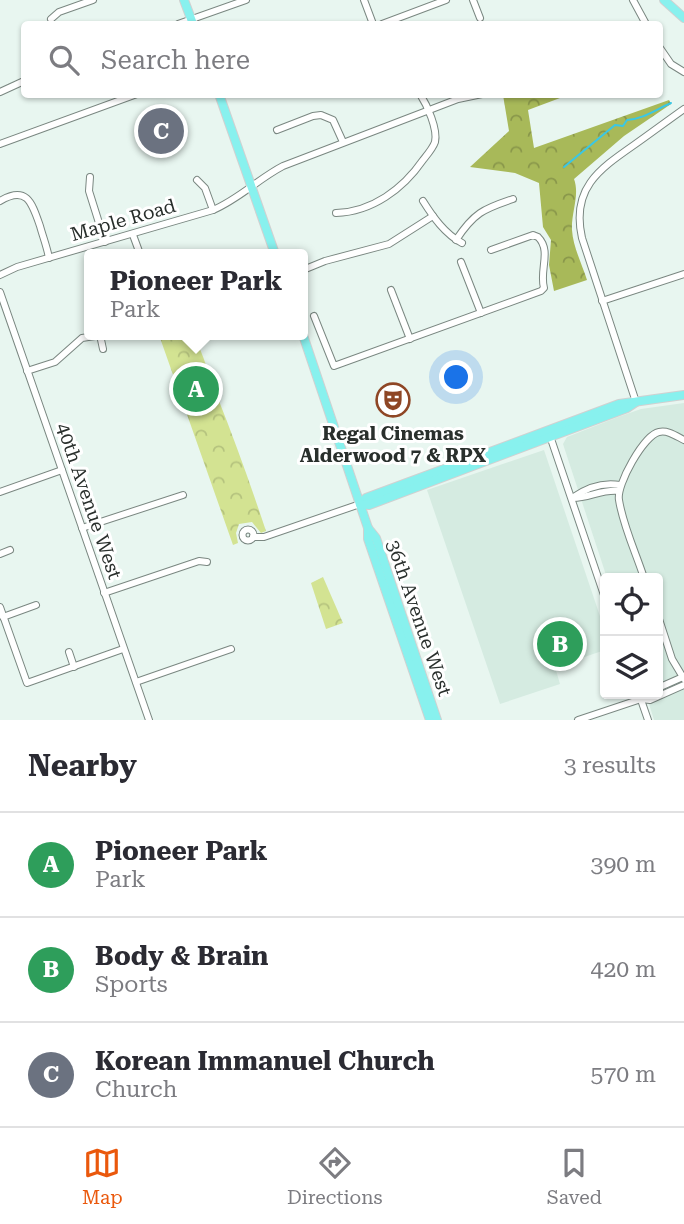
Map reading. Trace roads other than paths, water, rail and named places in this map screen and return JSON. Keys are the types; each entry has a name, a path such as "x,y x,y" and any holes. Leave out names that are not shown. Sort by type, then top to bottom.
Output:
{"main road":[{"path":"184,0 192,21"},
{"path":"664,0 684,18"},
{"path":"220,98 273,249"},
{"name":"36th Avenue West","path":"304,340 368,528 368,540 430,720"},
{"path":"360,504 369,505 487,460 619,404 684,395"},
{"path":"360,504 366,498 550,434"},
{"path":"443,470 449,471 482,459 487,460"},
{"path":"418,486 443,470"},
{"name":"36th Avenue West","path":"368,528 376,538 437,720"}],"street":[{"path":"51,19 59,12 93,0"},
{"path":"194,21 246,0"},
{"path":"363,0 372,21"},
{"path":"389,21 433,2 446,0"},
{"path":"473,0 480,18"},
{"path":"633,0 644,21"},
{"path":"663,52 671,64 684,72"},
{"path":"0,92 21,82"},
{"path":"0,144 126,98"},
{"path":"336,213 348,213 390,196 413,174 435,142 428,110 422,98"},
{"name":"Maple Road","path":"0,275 17,267 213,210 231,202 283,166 463,98"},
{"path":"636,402 579,226 581,199 593,177 603,168 684,109"},
{"path":"277,130 321,116 333,120 343,142"},
{"path":"90,177 89,191 105,243"},
{"path":"197,180 205,188 213,210"},
{"path":"0,201 10,195 23,195 32,202 50,258"},
{"path":"423,201 433,216 459,241 468,222 482,209 513,200"},
{"path":"308,268 389,244 433,216"},
{"path":"133,235 138,249"},
{"path":"314,316 334,366 544,288 541,279 544,248 538,237 533,235 491,250"},
{"path":"461,262 481,313"},
{"path":"602,301 684,274"},
{"path":"391,290 410,339"},
{"name":"40th Avenue West","path":"0,292 149,720"},
{"path":"308,335 319,333"},
{"path":"27,371 55,362 84,338"},
{"path":"101,340 103,349"},
{"path":"642,573 619,501 619,488 645,441 652,434 664,431 684,440"},
{"path":"550,434 600,583"},
{"path":"0,492 62,470"},
{"path":"572,498 619,488"},
{"path":"82,528 183,495"},
{"path":"253,537 264,537 360,504"},
{"path":"0,554 10,550"},
{"path":"104,593 198,561 207,562"},
{"path":"4,617 36,605"},
{"path":"0,607 27,682 123,649"},
{"path":"663,631 672,659 684,680"},
{"path":"136,682 231,649"},
{"path":"69,652 74,667"},
{"path":"663,685 684,680"},
{"path":"663,692 684,680"},
{"path":"578,720 632,699"},
{"path":"643,699 648,720"}],"waterway":[{"path":"564,167 615,125 623,126 627,120 644,116 671,103"}],"place":[{"name":"Korean Immanuel Church","path":"161,131"},
{"name":"Pioneer Park","path":"196,389"},
{"name":"Regal Cinemas Alderwood 7 & RPX","path":"393,400"},
{"name":"Body & Brain","path":"560,644"}]}
